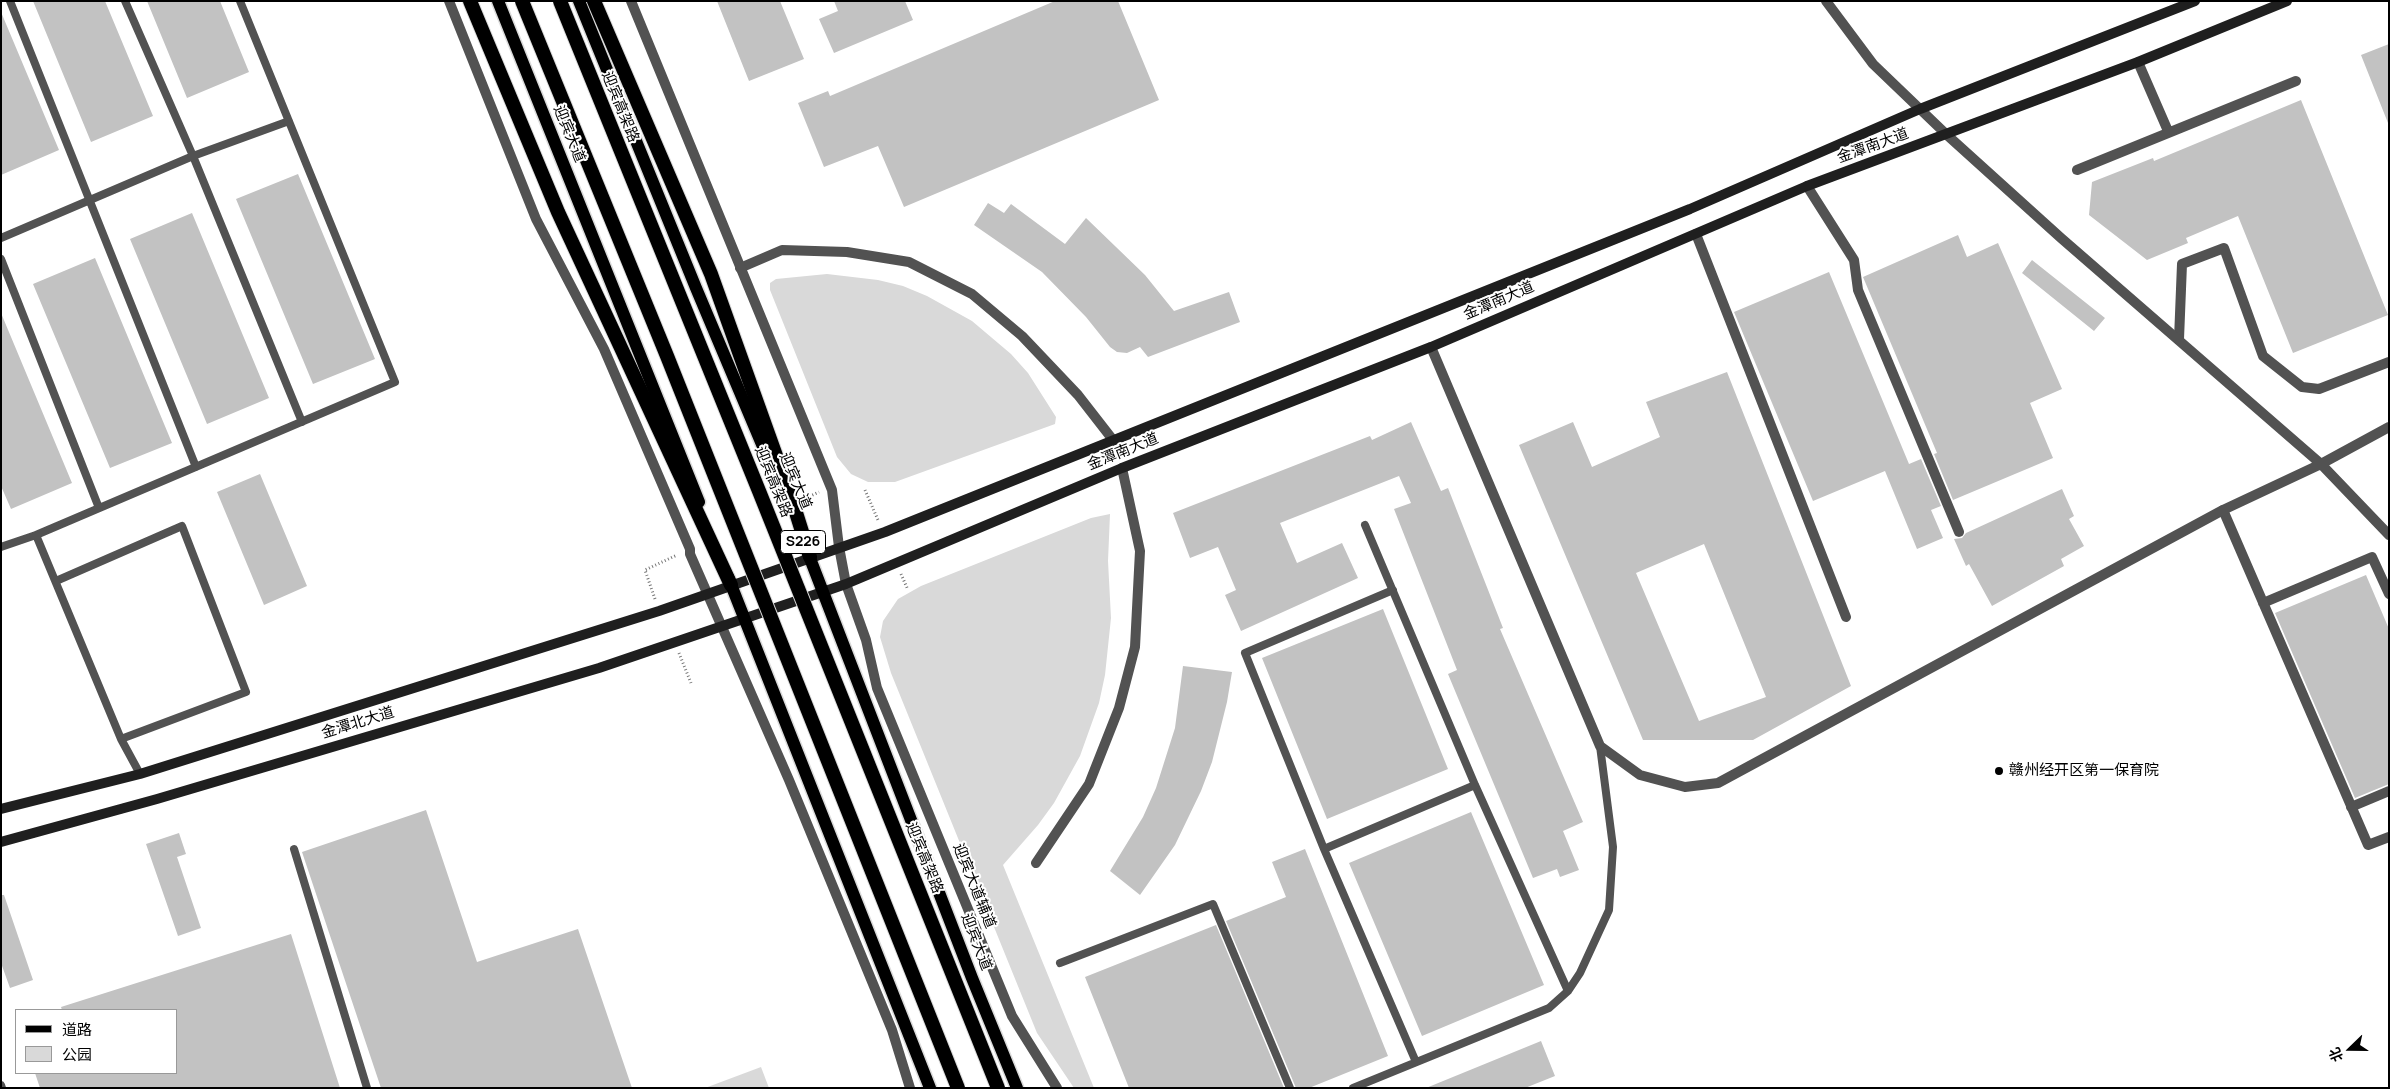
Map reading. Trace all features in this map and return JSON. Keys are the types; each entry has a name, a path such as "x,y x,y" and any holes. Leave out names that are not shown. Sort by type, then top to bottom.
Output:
{"highway":[{"path":"470,1 558,212 731,585"},
{"path":"522,1 668,356 958,1088"},
{"name":"迎宾高架路","path":"560,1 998,1088"},
{"path":"594,1 712,274 793,503 810,557"}],"main road":[{"name":"迎宾大道","path":"498,1 743,618 772,683 930,1088"},
{"name":"迎宾大道","path":"579,1 692,280 810,557 972,978 1017,1088"},
{"name":"金潭南大道","path":"707,594 893,529 1690,209 1920,109 2195,1"},
{"name":"金潭南大道","path":"721,626 846,584 1122,468 1431,347 1807,186 2138,62 2287,1"},
{"name":"金潭北大道","path":"1,809 140,774 659,611 707,594"},
{"name":"金潭北大道","path":"1,842 158,798 599,668 721,626"}],"street":[{"path":"448,1 536,219 604,349 788,780 892,1030 910,1088"},
{"name":"迎宾大道辅道","path":"631,1 832,490 846,584 866,640 877,688 1012,1016 1057,1088"},
{"path":"1826,1 1873,64 1947,135 2061,238 2321,464 2389,535"},
{"path":"2138,62 2168,132"},
{"path":"2077,170 2296,81"},
{"path":"1807,186 1854,260 1858,290 1959,532"},
{"path":"1696,234 1846,617"},
{"path":"2179,339 2182,264 2224,248 2263,356 2302,387 2319,389 2389,362"},
{"path":"740,268 782,250 847,252 909,262 972,294 1022,336 1078,395 1112,440"},
{"path":"1431,347 1600,746 1640,775 1686,787 1718,783 2223,510 2321,464 2389,427"},
{"path":"1036,863 1089,784 1119,708 1135,648 1140,552 1122,468"},
{"path":"2223,510 2368,845 2389,837"},
{"path":"2263,603 2372,557 2389,594"},
{"path":"2351,807 2389,791"}],"lane":[{"path":"10,1 196,467"},
{"path":"125,1 193,156 302,422"},
{"path":"1,548 36,535 395,382 240,1"},
{"path":"1,238 193,156 289,121"},
{"path":"1,259 99,508"},
{"path":"1365,525 1475,785 1568,991"},
{"path":"56,581 182,526 246,692 121,739"},
{"path":"36,535 121,739 140,774"},
{"path":"1393,590 1245,654 1324,849 1416,1062"},
{"path":"1353,1088 1549,1008 1568,991 1580,973 1608,910 1613,847 1600,746"},
{"path":"1324,849 1475,785"},
{"path":"294,849 367,1088"},
{"path":"1060,963 1214,904 1290,1088"}],"path":[{"path":"645,570 659,611"},
{"path":"675,641 691,683"}],"green space":[{"path":"827,274 878,280 903,286 927,296 972,321 1011,354 1028,373 1056,417 1055,424 895,482 868,482 851,474 837,457 770,290 770,283 776,279"},
{"path":"1110,514 1108,561 1111,618 1105,675 1099,703 1080,756 1054,803 1038,825 1003,865 1094,1088 1074,1088 1037,1033 891,673 880,637 883,621 898,599 921,586 1091,518"},
{"path":"761,1067 769,1088 705,1088"}],"building":[{"path":"33,1 105,1 153,116 91,142"},
{"path":"147,1 220,1 249,72 187,98"},
{"path":"717,1 780,1 804,59 749,81"},
{"path":"834,1 905,1 913,20 834,53 819,19 838,11"},
{"path":"1055,1 1118,1 1159,100 904,207 878,146 824,167 798,103 828,91 830,96"},
{"path":"1,12 59,150 1,175"},
{"path":"2389,44 2389,122 2388,123 2361,55"},
{"path":"2301,100 2388,315 2293,353 2238,216 2186,238 2188,243 2147,260 2089,215 2092,182 2153,158 2154,161"},
{"path":"298,174 375,359 313,384 236,199"},
{"path":"988,203 1004,213 1011,204 1065,244 1086,218 1145,275 1174,311 1229,292 1240,322 1148,357 1140,347 1127,353 1117,352 1110,347 1086,317 1042,272 974,225"},
{"path":"192,213 269,398 207,424 130,239"},
{"path":"1958,235 1967,257 1998,243 2062,389 2030,403 2053,458 1953,500 1934,454 1937,453 1863,277"},
{"path":"95,258 172,443 110,468 33,284"},
{"path":"2032,260 2105,318 2094,331 2022,273"},
{"path":"1829,272 1909,464 1921,459 1941,506 1931,510 1943,538 1917,549 1885,471 1813,501 1734,312"},
{"path":"1,313 72,483 11,509 1,486"},
{"path":"1727,372 1851,686 1753,740 1643,740 1519,445 1573,422 1592,467 1660,437 1646,402","holes":["1704,544 1766,697 1699,721 1636,573"]},
{"path":"1411,422 1441,491 1448,488 1503,628 1500,629 1583,822 1563,831 1579,870 1560,877 1557,869 1533,878 1448,674 1457,670 1394,509 1411,503 1399,476 1280,523 1297,563 1342,543 1358,578 1241,631 1225,595 1236,590 1218,547 1190,558 1173,513 1370,436 1372,440"},
{"path":"260,474 307,586 264,605 217,492"},
{"path":"2062,489 2074,516 2069,519 2084,546 2061,559 2064,566 1992,606 1969,564 1966,566 1954,539 1962,538 1966,533"},
{"path":"2366,575 2389,629 2389,784 2355,798 2275,613"},
{"path":"1383,609 1448,769 1327,819 1262,658"},
{"path":"1183,666 1232,672 1227,702 1212,762 1201,791 1175,845 1140,895 1110,871 1143,817 1156,788 1175,728"},
{"path":"426,810 477,962 578,929 632,1088 381,1088 302,852"},
{"path":"1471,812 1544,985 1422,1036 1349,863"},
{"path":"179,833 186,854 177,857 201,928 178,936 146,844"},
{"path":"1305,849 1388,1056 1309,1088 1296,1088 1226,921 1286,897 1272,862"},
{"path":"1,895 4,895 33,980 10,988 1,963"},
{"path":"1216,925 1284,1088 1129,1088 1085,977"},
{"path":"291,934 340,1088 40,1088 35,1074 178,1074 178,1009 62,1009 61,1007"},
{"path":"1541,1041 1555,1076 1525,1088 1426,1088"}],"place":[{"name":"赣州经开区第一保育院","path":"1999,771"}]}
